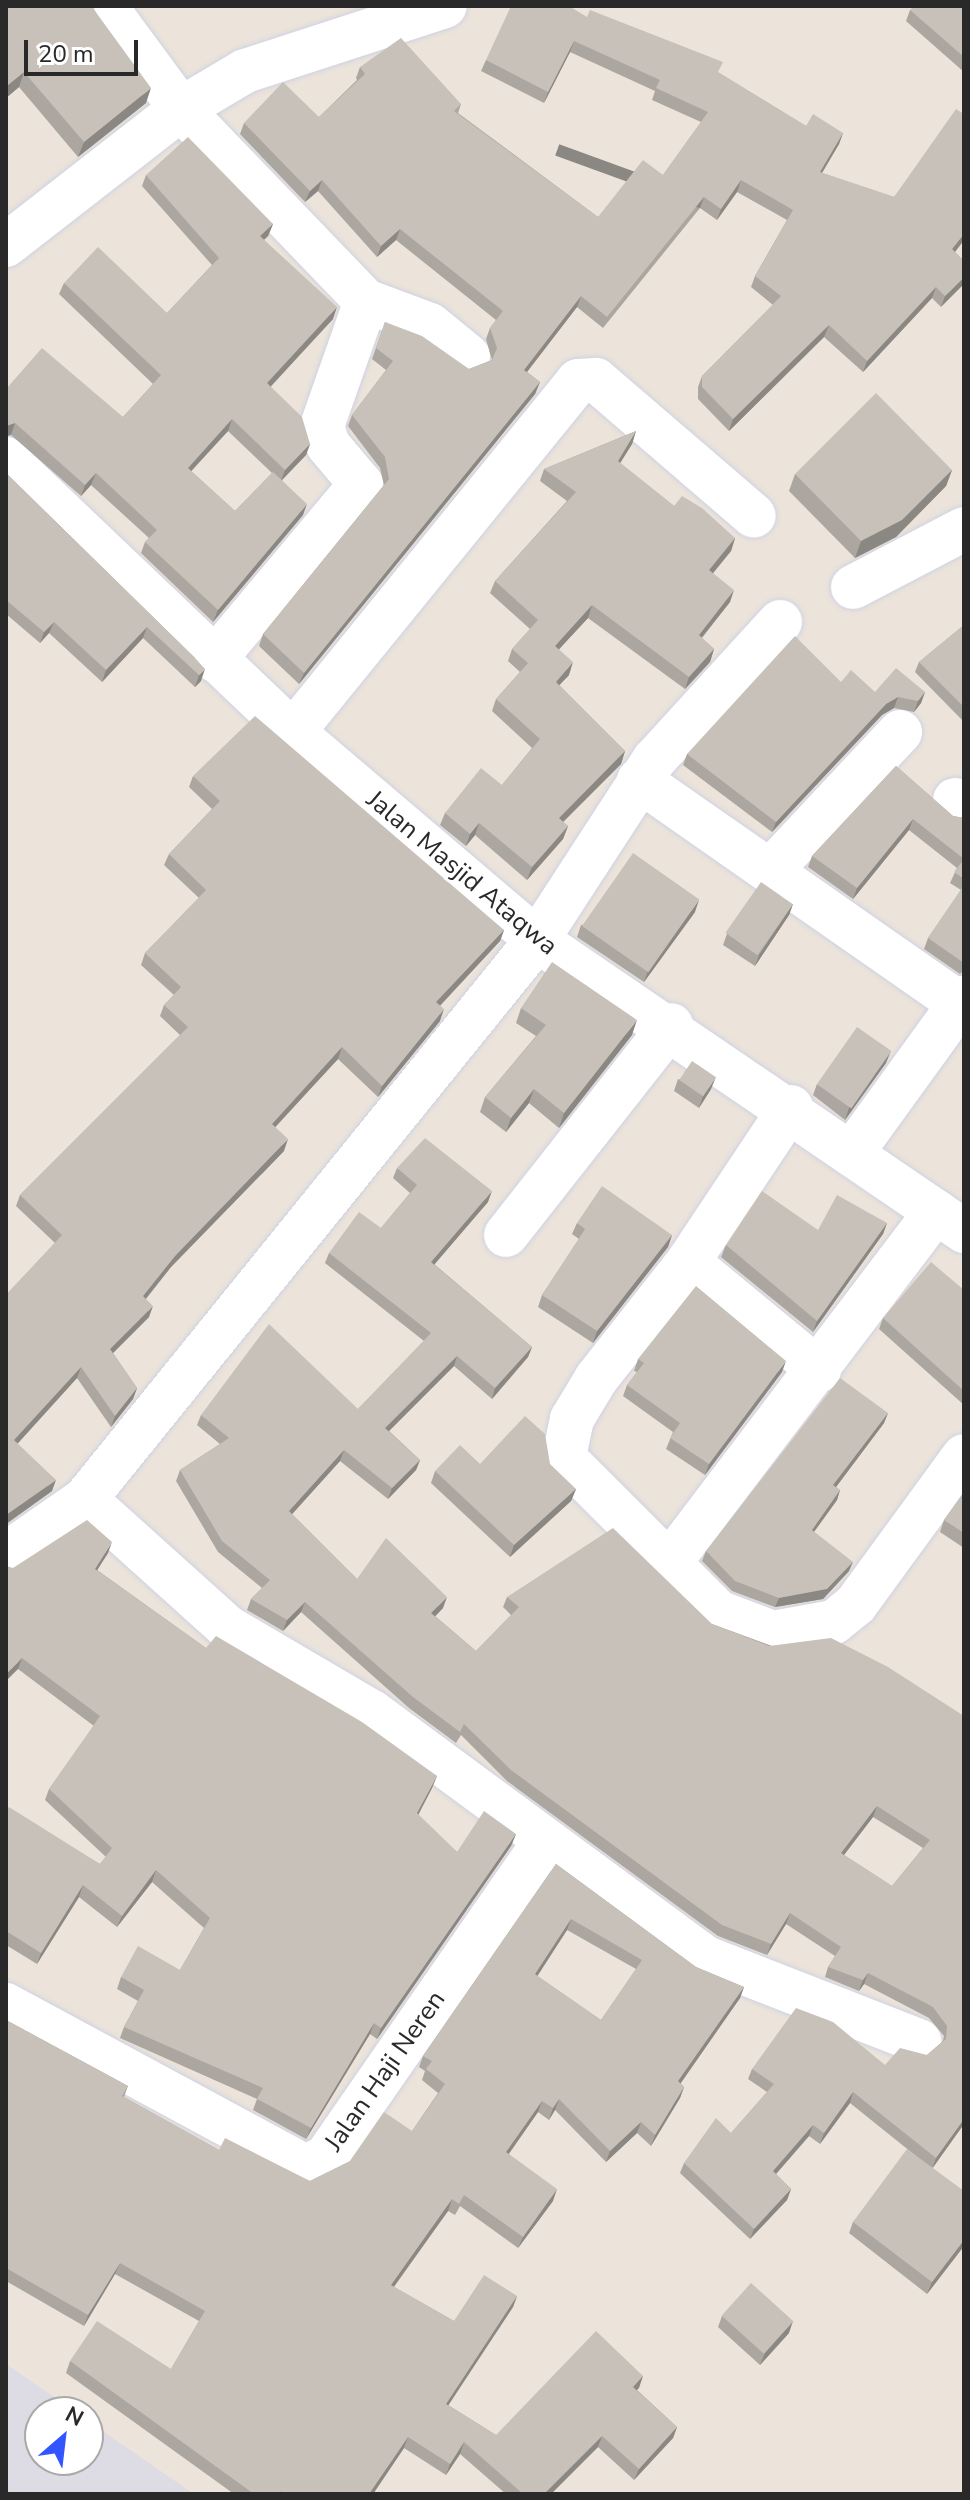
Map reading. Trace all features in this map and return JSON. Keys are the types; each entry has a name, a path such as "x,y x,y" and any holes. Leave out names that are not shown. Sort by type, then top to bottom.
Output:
{"street":[{"path":"105,6 181,109 366,301 430,325 468,356"},
{"path":"6,245 181,109 245,71 445,6"},
{"path":"214,660 361,484 328,445 322,426 366,301"},
{"path":"293,732 578,381 596,380 754,516"},
{"name":"Jalan Masjid Ataqwa","path":"6,459 293,732 537,940 671,1025 950,1221"},
{"path":"853,587 964,529"},
{"path":"6,1554 85,1499 537,940 639,780 780,622"},
{"path":"771,870 900,732"},
{"path":"639,780 962,1003 851,1154"},
{"path":"506,1235 671,1025"},
{"path":"791,1107 688,1262 596,1379 564,1440 564,1458 718,1612 742,1625 803,1632 834,1622 856,1604 959,1472"},
{"path":"670,1562 819,1370 950,1221"},
{"path":"688,1262 819,1370"},
{"path":"85,1499 227,1627 372,1712 543,1844 706,1958 919,2041"},
{"name":"Jalan Haji Neren","path":"6,2005 306,2167 326,2157 543,1844"}],"shaded area":[{"path":"6,2364 53,2396 24,2396 24,2476 104,2476 104,2432 194,2494 6,2494"}],"building":[{"path":"6,6 93,6 151,88 84,142 24,72 8,85 6,82"},
{"path":"511,6 569,6 587,17 590,10 723,62 718,72 806,126 813,114 843,133 820,172 894,197 956,109 964,114 964,234 952,249 964,261 964,277 945,296 936,287 867,361 829,325 733,419 702,387 702,376 781,296 755,276 793,210 741,180 721,209 704,197 607,317 581,296 524,370 540,382 304,673 263,634 389,479 385,457 352,415 393,361 376,348 385,322 422,336 469,369 492,360 497,348 490,328 503,311 400,229 381,246 322,180 310,191 244,123 283,82 319,117 365,74 360,67 401,38 461,104 454,111 598,217 643,160 663,175 708,112 656,88 660,80 574,41 548,92 486,60"},
{"path":"914,6 964,6 964,57 910,10"},
{"path":"188,137 273,224 260,236 337,307 267,383 302,417 310,444 285,470 232,419 188,468 235,511 273,472 307,504 218,610 145,542 157,530 96,473 85,485 15,423 6,426 6,389 42,348 123,417 161,375 64,283 98,247 167,313 219,258 146,175"},
{"path":"876,393 952,470 902,520 861,541 795,474"},
{"path":"636,431 618,461 674,506 682,496 702,508 735,538 709,570 734,590 699,635 714,649 689,677 592,605 555,646 573,662 556,682 625,751 559,818 568,826 532,867 479,823 470,834 445,813 481,768 502,785 540,739 496,699 528,663 512,649 538,620 495,581 576,492 544,469"},
{"path":"6,473 195,658 205,669 199,675 147,627 106,670 54,622 44,632 6,600"},
{"path":"964,625 964,707 919,662"},
{"path":"795,636 841,682 851,670 875,692 896,668 925,692 918,701 898,697 886,704 776,822 687,754"},
{"path":"255,716 504,930 436,1002 444,1009 382,1086 342,1047 272,1124 288,1139 175,1256 143,1296 153,1306 110,1349 137,1388 115,1416 81,1367 14,1440 56,1480 6,1515 6,1295 62,1235 20,1195 188,1027 164,1005 181,987 145,953 206,890 169,854 220,801 193,776"},
{"path":"896,766 953,816 964,818 964,859 913,819 857,888 812,856"},
{"path":"633,853 699,899 648,972 582,926"},
{"path":"964,859 964,879 954,872"},
{"path":"761,882 793,904 757,955 725,933"},
{"path":"964,885 964,963 928,938"},
{"path":"552,962 637,1020 564,1113 534,1089 511,1118 485,1097 546,1025 521,1008"},
{"path":"857,1027 891,1051 851,1108 817,1084"},
{"path":"692,1061 716,1077 703,1096 679,1080"},
{"path":"425,1138 492,1191 431,1262 532,1347 495,1388 457,1356 385,1428 420,1460 392,1488 344,1450 289,1511 357,1579 386,1538 447,1597 431,1613 476,1651 519,1607 507,1597 613,1528 712,1624 769,1646 831,1638 888,1667 964,1716 964,2119 936,2158 853,2092 824,2133 813,2125 773,2171 791,2189 754,2229 684,2163 716,2118 731,2133 774,2084 752,2069 796,2008 833,2022 885,2065 900,2048 927,2055 946,2039 947,2026 933,2007 868,1973 863,1980 828,1967 841,1947 790,1913 771,1944 722,1925 511,1770 464,1724 460,1732 413,1697 305,1602 287,1620 251,1599 270,1580 222,1541 180,1470 229,1438 201,1415 269,1324 358,1409 431,1333 329,1253 359,1212 381,1228 417,1185 397,1168","holes":["877,1806 930,1840 892,1886 841,1853"]},
{"path":"602,1186 672,1235 597,1331 542,1295 585,1229 577,1223"},
{"path":"762,1191 818,1230 837,1195 887,1223 817,1321 726,1245"},
{"path":"931,1262 964,1290 964,1391 883,1318"},
{"path":"696,1286 786,1361 709,1464 670,1438 680,1423 627,1385 644,1363 638,1359"},
{"path":"840,1378 888,1413 833,1485 840,1490 812,1530 853,1562 827,1589 779,1598 735,1581 706,1551"},
{"path":"525,1416 545,1434 550,1464 576,1489 514,1545 435,1471 460,1445 480,1464"},
{"path":"964,1492 964,1533 944,1520"},
{"path":"87,1520 112,1542 95,1569 206,1648 216,1636 362,1722 437,1776 417,1813 457,1852 484,1811 516,1834 381,2028 374,2023 311,2128 257,2099 263,2088 124,2027 144,1990 121,1977 138,1946 180,1970 210,1918 156,1870 122,1916 83,1885 41,1953 6,1931 6,1811 9,1807 100,1864 112,1848 49,1789 100,1716 22,1658 6,1674 6,1566 13,1568"},
{"path":"556,1864 696,1967 744,1987 678,2081 684,2087 655,2135 641,2122 610,2151 559,2099 553,2108 542,2101 506,2152 557,2189 523,2237 464,2195 459,2204 452,2199 391,2285 454,2321 484,2275 517,2296 446,2404 496,2435 596,2331 643,2376 633,2387 677,2427 639,2469 602,2436 544,2494 523,2494 464,2442 450,2464 408,2437 369,2494 284,2494 281,2491 279,2494 254,2494 70,2361 97,2321 171,2369 205,2311 120,2263 88,2315 6,2268 6,2020 128,2086 122,2096 219,2150 225,2138 310,2181 350,2161 384,2112 412,2131 445,2084 426,2069 432,2061 423,2056","holes":["571,1919 642,1960 601,2020 535,1974"]},
{"path":"907,2149 964,2191 964,2240 932,2282 853,2222"},
{"path":"751,2283 793,2321 764,2354 722,2316"}]}
